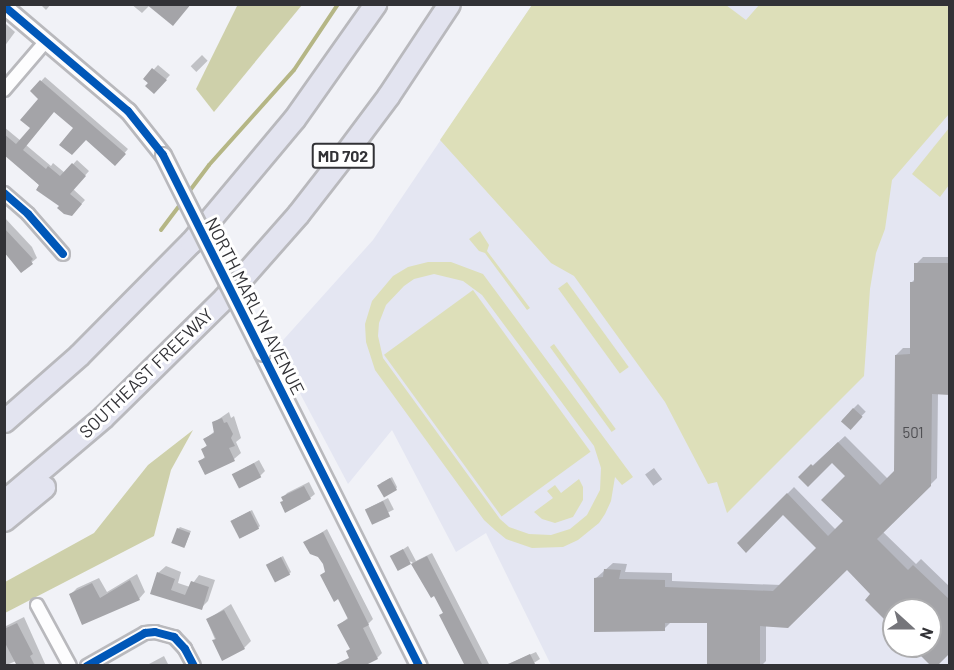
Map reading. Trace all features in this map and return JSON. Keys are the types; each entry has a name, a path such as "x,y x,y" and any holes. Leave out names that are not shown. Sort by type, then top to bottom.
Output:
{"highway":[{"path":"4,421 79,355 191,242 294,119 375,4"},
{"name":"SOUTHEAST FREEWAY","path":"4,501 103,417 224,298 298,214 344,155 388,96 449,4"},
{"path":"4,405 75,350 191,242"},
{"path":"4,520 67,467 111,424 224,298"}],"street":[{"name":"NORTH MARLYN AVENUE","path":"4,6 128,111 149,134 163,155 419,666"},
{"path":"4,90 46,41"},
{"path":"4,193 28,214 63,254"},
{"path":"37,605 70,666"},
{"path":"87,666 145,633 155,632 174,637 185,649 194,666"}],"shaded area":[{"path":"532,5 949,5 949,665 551,665 486,533 456,552 392,430 348,484 276,348 373,240"}],"green space":[{"path":"238,4 302,5 214,112 196,89"},
{"path":"532,5 726,5 746,20 759,5 949,5 949,114 892,180 885,229 876,253 870,289 864,376 727,513 717,482 708,484 665,402 574,276 551,263 440,140"},
{"path":"949,128 949,185 940,197 912,174"},
{"path":"480,231 489,245 487,251 530,308 527,310 485,253 479,251 469,239"},
{"path":"428,262 451,262 483,274 633,477 622,485 615,477 611,501 605,514 599,523 578,540 563,547 532,548 506,539 495,530 484,520 375,370 366,342 365,324 372,301 393,276 408,267","holes":["434,274 463,281 482,295 594,446 601,468 600,490 587,515 570,529 551,535 529,534 509,527 500,519 383,358 378,336 379,323 386,305 404,286 414,279"]},
{"path":"567,282 629,367 620,373 558,288"},
{"path":"473,290 591,452 502,516 384,355"},
{"path":"554,344 616,429 612,432 550,347"},
{"path":"193,430 171,470 154,536 5,613 5,582 94,533 148,465"},
{"path":"579,479 583,487 583,500 573,517 555,523 542,519 534,512 553,498 547,491 555,485 561,493"}],"building":[{"path":"146,4 191,4 173,26"},
{"path":"152,68 167,80 154,94 145,86 148,83 143,79"},
{"path":"40,80 126,154 115,166 86,140 72,155 59,145 73,128 54,112 23,150 46,169 48,166 60,176 72,163 86,176 70,194 82,204 72,216 64,214 57,208 59,206 36,190 39,185 4,155 4,134 16,144 30,128 20,120 38,99 30,91"},
{"path":"4,228 33,259 31,261 33,264 21,273 4,252"},
{"path":"914,263 950,263 950,395 932,394 931,486 877,539 908,570 913,565 950,600 950,653 937,666 931,666 923,658 942,658 942,598 882,598 882,617 865,600 870,594 847,570 788,628 760,626 760,666 707,666 707,623 665,623 665,631 594,632 594,578 603,577 604,569 621,570 619,579 665,580 665,587 773,591 816,548 783,515 746,553 737,543 787,493 828,536 843,521 821,500 845,476 832,463 808,487 798,477 838,442 880,485 894,471 895,355 910,354 910,282 914,282"},
{"path":"853,408 863,417 851,430 841,421"},
{"path":"222,418 224,423 227,422 233,434 231,438 235,446 229,448 235,461 205,475 198,461 205,458 201,449 207,446 203,439 214,433 212,422"},
{"path":"254,463 261,477 239,489 232,474"},
{"path":"390,478 397,490 384,498 377,486"},
{"path":"304,486 311,499 285,513 280,502 283,501 281,497"},
{"path":"383,501 390,516 372,525 365,509"},
{"path":"250,511 259,529 239,539 230,521"},
{"path":"177,528 190,533 184,548 171,543"},
{"path":"323,532 369,625 363,628 378,659 364,666 332,666 349,658 346,651 350,649 337,625 348,619 338,599 334,602 320,575 325,572 323,564 318,557 310,554 303,542"},
{"path":"403,549 411,564 398,571 390,556"},
{"path":"427,556 483,666 465,666 439,615 443,613 434,596 431,598 411,564"},
{"path":"281,557 290,575 275,583 266,565"},
{"path":"157,572 175,579 171,590 185,595 191,581 209,587 202,610 150,594"},
{"path":"130,580 140,600 82,625 69,594 92,583 100,598"},
{"path":"224,610 245,649 222,661 212,640 216,639 206,619"},
{"path":"17,623 33,654 30,656 35,666 17,666 4,641 4,629"},
{"path":"530,654 536,666 504,666"}],"waterway":[{"path":"188,193 209,165 294,70 338,4"},
{"path":"161,230 182,202"}],"cycle path":[{"path":"4,6 128,111 163,155 419,666"},
{"path":"4,193 28,214 63,254"},
{"path":"87,666 145,633 155,632 174,637 185,649 194,666"}]}
